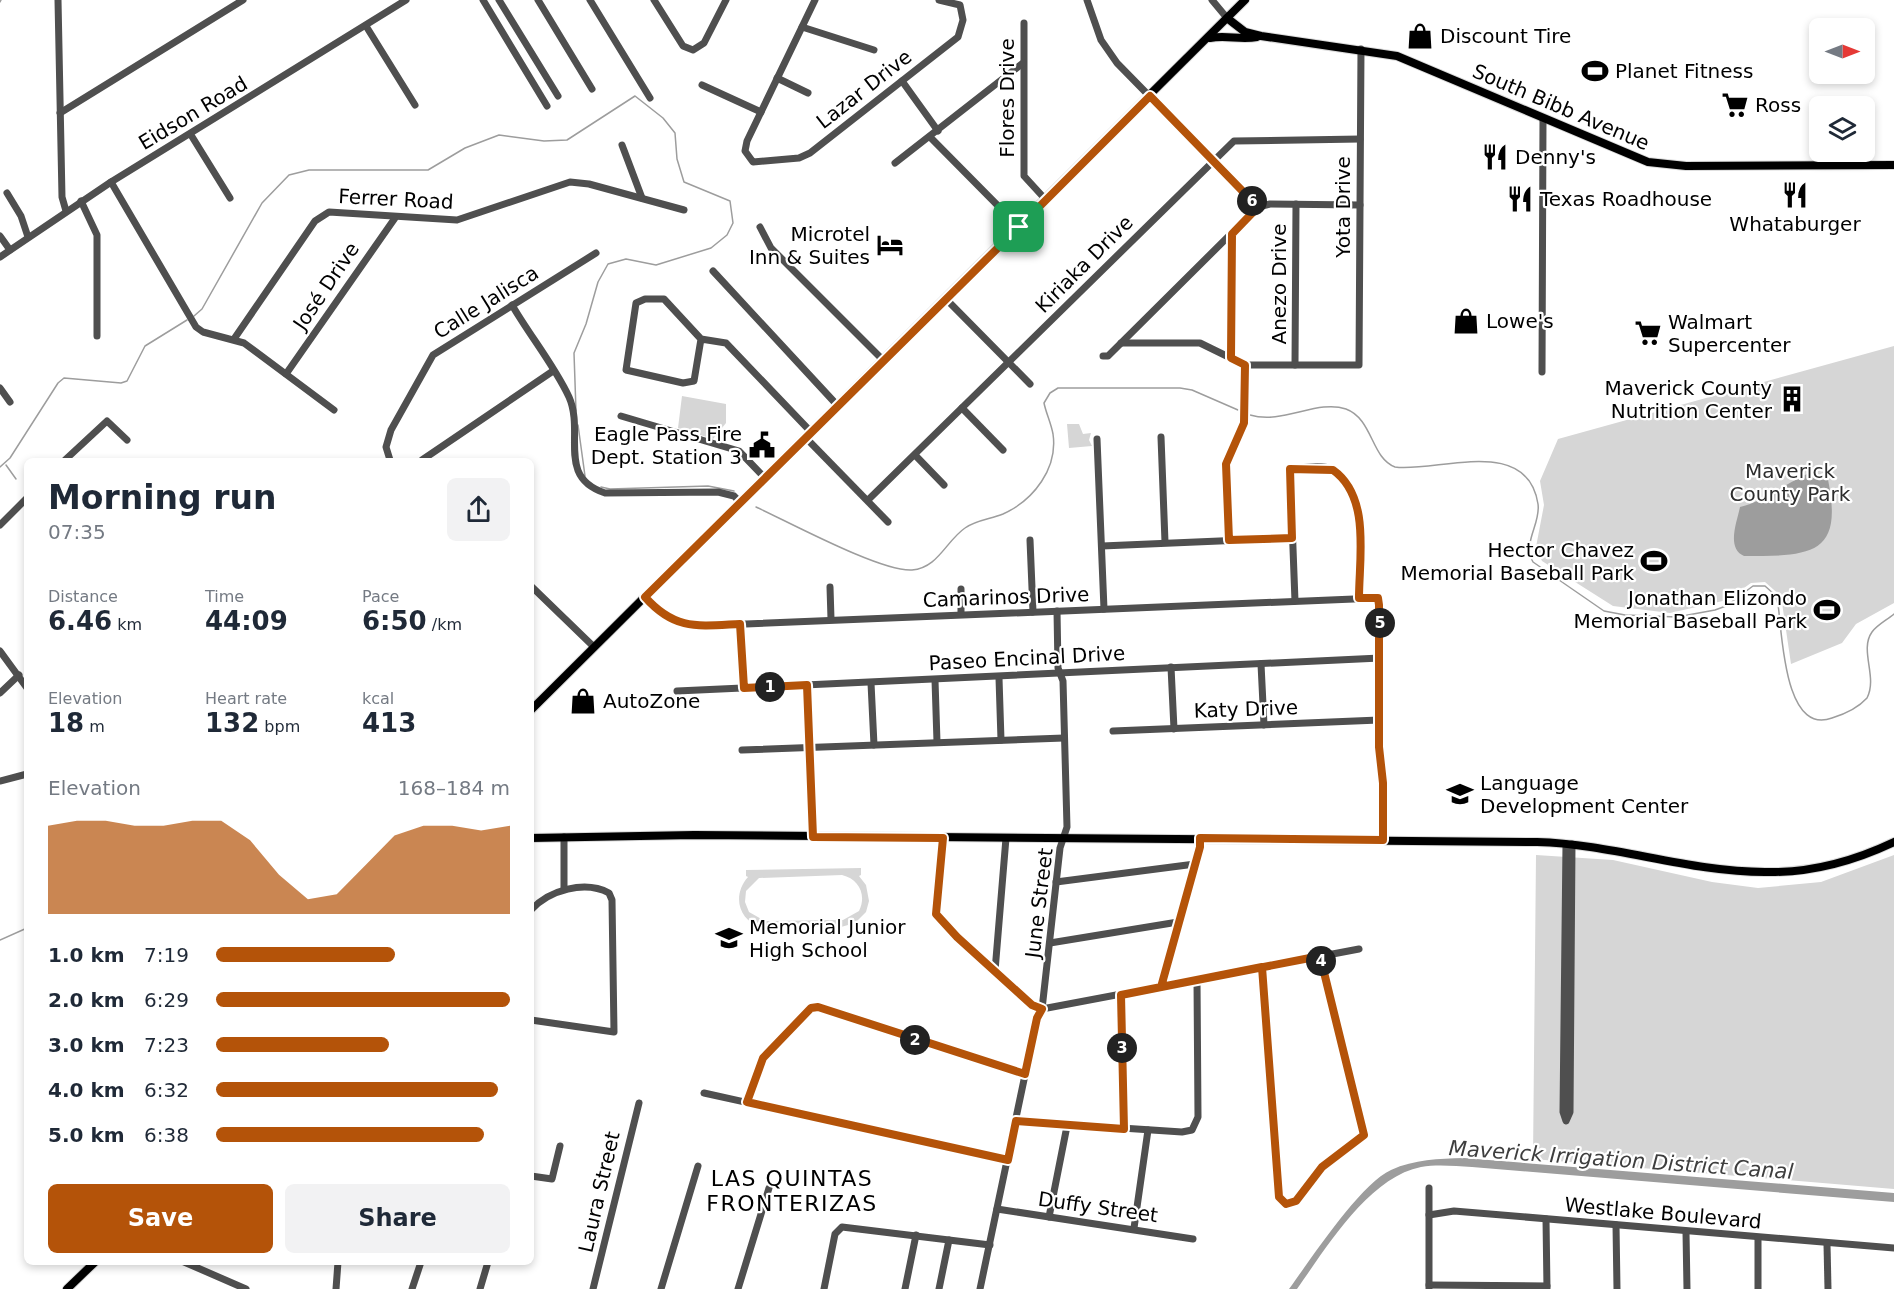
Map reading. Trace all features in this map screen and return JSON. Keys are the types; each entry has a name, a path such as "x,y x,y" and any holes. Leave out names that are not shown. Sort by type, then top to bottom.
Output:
{"main road":[{"path":"534,707 1210,38 1245,0"},
{"name":"South Bibb Avenue","path":"1227,18 1245,32 1261,36 1361,49 1411,61 1625,154 1665,165 1894,165"},
{"path":"1210,38 1261,36"},
{"path":"534,838 1200,838 1569,844 1721,868 1765,872 1826,866 1874,851 1894,842"},
{"path":"67,1289 92,1265"}],"street":[{"path":"58,0 62,197 66,211"},
{"path":"60,113 243,0"},
{"name":"Eidson Road","path":"0,257 111,182 191,135 406,0"},
{"path":"483,0 547,106"},
{"path":"499,0 558,96"},
{"path":"538,0 592,89"},
{"path":"590,0 650,98"},
{"path":"654,0 683,46 693,50 704,43 726,0"},
{"path":"702,85 760,112 815,0"},
{"name":"Lazar Drive","path":"760,112 745,151 753,162 799,158 810,153 958,37 963,20 960,5 939,0"},
{"path":"1087,0 1101,40 1108,52 1258,207"},
{"path":"1212,0 1227,18"},
{"name":"Flores Drive","path":"1024,23 1024,176 1046,200"},
{"path":"366,26 415,105"},
{"path":"802,27 874,50"},
{"name":"Yota Drive","path":"1295,365 1359,365 1361,49"},
{"path":"895,163 1023,63"},
{"path":"777,78 808,93"},
{"path":"902,81 938,131"},
{"path":"1542,372 1543,119"},
{"path":"191,135 230,198"},
{"path":"930,137 1019,227"},
{"name":"Kiriaka Drive","path":"868,501 1213,161 1239,139 1360,140"},
{"path":"622,145 642,198"},
{"path":"111,182 193,323 203,332 244,343 334,410"},
{"name":"Ferrer Road","path":"234,339 286,260 321,215 338,211 395,218 457,220 570,182 684,210"},
{"path":"7,193 21,216 28,237"},
{"path":"81,201 97,235 97,336"},
{"path":"1104,356 1108,356 1258,207 1296,204 1360,204"},
{"name":"Anezo Drive","path":"1295,365 1296,204"},
{"name":"José Drive","path":"286,374 395,218"},
{"path":"760,227 771,248 884,360"},
{"path":"1231,358 1232,234"},
{"path":"0,236 10,250"},
{"name":"Calle Jalisca","path":"390,458 387,447 391,430 427,362 440,350 596,254"},
{"path":"712,271 838,406"},
{"path":"701,339 694,381 683,383 626,370 636,303 645,299 664,299 701,339 726,343 888,522"},
{"path":"946,299 1030,384"},
{"path":"512,305 569,398 580,480 589,488 605,494 718,492 734,496 740,502"},
{"path":"1121,343 1200,343 1245,365 1295,365"},
{"path":"1229,540 1226,464 1244,423 1245,365"},
{"path":"425,458 553,371"},
{"path":"0,388 10,402"},
{"path":"962,408 1003,450"},
{"path":"621,416 739,451 765,478"},
{"path":"67,458 108,421 127,440"},
{"path":"1161,437 1165,542"},
{"path":"1097,439 1104,609"},
{"path":"915,455 944,485"},
{"path":"1295,601 1290,469 1333,470 1353,492 1359,522 1359,598"},
{"path":"0,525 24,501"},
{"path":"1102,546 1292,538"},
{"path":"1030,540 1034,612"},
{"path":"830,587 831,619"},
{"path":"534,589 594,647"},
{"path":"961,589 962,614"},
{"name":"Camarinos Drive","path":"645,597 665,616 681,624 740,624 1378,598 1380,658"},
{"name":"June Street","path":"980,1289 1008,1160 1019,1122 1025,1074 1037,1018 1042,1009 1060,848 1068,827 1057,611"},
{"path":"740,624 744,688"},
{"path":"0,651 24,683"},
{"path":"1380,658 1379,720 1383,783 1383,840"},
{"name":"Paseo Encinal Drive","path":"677,691 999,678 1380,658"},
{"path":"1261,664 1264,725"},
{"path":"1171,668 1173,729"},
{"path":"0,693 19,675"},
{"path":"999,678 1001,740"},
{"path":"935,680 937,742"},
{"path":"871,682 874,745"},
{"path":"807,685 813,837"},
{"name":"Katy Drive","path":"1113,731 1379,720"},
{"path":"742,750 1064,738"},
{"path":"0,781 24,775"},
{"path":"564,837 564,889"},
{"path":"943,838 936,914 957,937 1032,1005 1042,1009 1359,949"},
{"path":"995,971 1006,838"},
{"path":"1161,987 1200,838"},
{"path":"1567,1071 1570,1112 1566,1121 1563,1112 1567,1071 1569,844"},
{"path":"1056,882 1195,864"},
{"path":"534,907 547,896 564,889 597,888 609,892 612,900 614,1032 534,1020"},
{"path":"1050,943 1178,922"},
{"path":"1262,967 1279,1197 1286,1204 1296,1201 1322,1167 1364,1135 1320,956"},
{"path":"1019,1122 1124,1129 1192,1130 1198,1117 1197,980"},
{"path":"1121,995 1124,1129"},
{"path":"747,1102 763,1058 811,1008 818,1007 1025,1074"},
{"path":"704,1093 1008,1160"},
{"name":"Laura Street","path":"594,1289 639,1103"},
{"path":"1049,1217 1067,1126"},
{"path":"1134,1228 1148,1130"},
{"path":"534,1176 552,1179 560,1146"},
{"path":"661,1289 698,1166"},
{"path":"738,1289 769,1188"},
{"path":"1429,1188 1429,1287 1547,1288 1546,1219"},
{"name":"Duffy Street","path":"997,1209 1134,1228 1193,1239"},
{"name":"Westlake Boulevard","path":"1429,1215 1454,1211 1894,1248"},
{"path":"1616,1225 1617,1289"},
{"path":"824,1289 837,1229 842,1227 990,1245"},
{"path":"1686,1232 1687,1289"},
{"path":"905,1289 916,1235"},
{"path":"1758,1238 1758,1289"},
{"path":"939,1289 949,1240"},
{"path":"1827,1244 1828,1289"},
{"path":"191,1265 246,1289"},
{"path":"336,1289 338,1265"},
{"path":"412,1289 420,1265"},
{"path":"480,1289 487,1265"}],"green space":[{"name":"Maverick County Park","path":"1894,346 1894,603 1856,624 1842,643 1791,664 1781,596 1765,582 1751,583 1727,600 1670,613 1613,606 1542,561 1536,547 1544,505 1540,481 1558,439"},
{"path":"682,396 726,404 726,423 713,439 678,428"},
{"path":"1067,424 1079,424 1083,434 1091,433 1089,440 1092,446 1069,448"},
{"path":"1536,855 1613,860 1712,882 1758,888 1821,882 1894,855 1894,1189 1533,1159"},
{"path":"861,868 859,876 866,885 869,901 866,912 855,923 841,927 762,927 747,919 740,906 740,892 748,877 746,870","holes":["842,875 848,877 860,888 862,899 859,911 843,920 765,921 749,912 745,902 746,891 759,878"]}],"shaded area":[{"path":"1807,474 1827,475 1831,522 1827,536 1818,546 1805,552 1788,555 1744,556 1739,552 1735,547 1734,534 1740,507 1766,497"},
{"path":"1464,1158 1894,1193 1894,1202 1472,1167 1427,1166 1402,1173 1367,1199 1335,1235 1297,1289 1289,1289 1351,1206 1379,1178 1391,1170 1409,1164 1427,1160"}],"waterway":[{"path":"194,316 202,309 262,203 289,175 309,170 428,170 465,148 499,135 544,141 567,140 635,96 663,118 675,133 677,159 684,182 730,201 733,223 727,235 711,248 656,265 626,259 608,264 598,282 586,324 574,353 576,411"},
{"path":"0,467 10,458 58,383 64,378 121,383 127,381 145,346 187,320"},
{"path":"756,507 858,555 879,563 912,570 929,564 965,528 1003,514 1034,492 1048,471 1054,447 1053,434 1044,403 1050,393 1058,388 1180,388 1192,390 1238,410"},
{"path":"1250,415 1275,417 1323,407 1346,409 1362,421 1381,456 1395,467 1478,461 1499,463 1517,470 1530,483 1538,504 1530,547 1533,562 1604,611 1625,615 1677,617 1715,610 1726,606 1753,586 1765,586 1775,595 1778,604 1784,657 1795,697 1804,712 1816,719 1842,715 1867,698 1871,681 1867,647 1869,639 1874,629 1894,614"},
{"path":"578,425 585,476"},
{"path":"6,465 16,479"},
{"path":"601,487 610,489 708,486 734,491"},
{"path":"0,940 24,929"}],"place":[{"name":"Discount Tire","path":"1420,36"},
{"name":"Planet Fitness","path":"1595,71"},
{"name":"Ross","path":"1735,105"},
{"name":"Denny's","path":"1495,157"},
{"name":"Whataburger","path":"1795,195"},
{"name":"Texas Roadhouse","path":"1520,199"},
{"name":"Microtel Inn & Suites","path":"890,245"},
{"name":"Lowe's","path":"1466,321"},
{"name":"Walmart Supercenter","path":"1648,333"},
{"name":"Maverick County Nutrition Center","path":"1792,399"},
{"name":"Eagle Pass Fire Dept. Station 3","path":"762,445"},
{"name":"Hector Chavez Memorial Baseball Park","path":"1654,561"},
{"name":"Jonathan Elizondo Memorial Baseball Park","path":"1827,610"},
{"name":"AutoZone","path":"583,701"},
{"name":"Language Development Center","path":"1460,794"},
{"name":"Memorial Junior High School","path":"729,938"}],"district":[{"name":"LAS QUINTAS FRONTERIZAS","path":"792,1190"}],"route":[{"path":"1019,227 645,597 665,616 681,624 698,626 740,624 744,688 807,685 813,837 943,838 937,883 936,914 957,937 1032,1005 1042,1009 1037,1018 1025,1074 818,1007 811,1008 763,1058 747,1102 1008,1160 1016,1121 1124,1129 1121,995 1161,987 1262,967 1279,1197 1286,1204 1296,1201 1322,1167 1364,1135 1320,956 1262,967 1197,980 1161,987 1200,847 1200,838 1383,840 1383,773 1379,747 1379,605 1378,598 1359,598 1359,512 1353,492 1340,474 1322,467 1290,469 1292,538 1229,540 1226,464 1242,431 1245,416 1245,365 1231,358 1232,234 1258,207 1150,96 1019,227"}],"water label":[{"name":"Maverick Irrigation District Canal","path":"1621,1160"}]}
